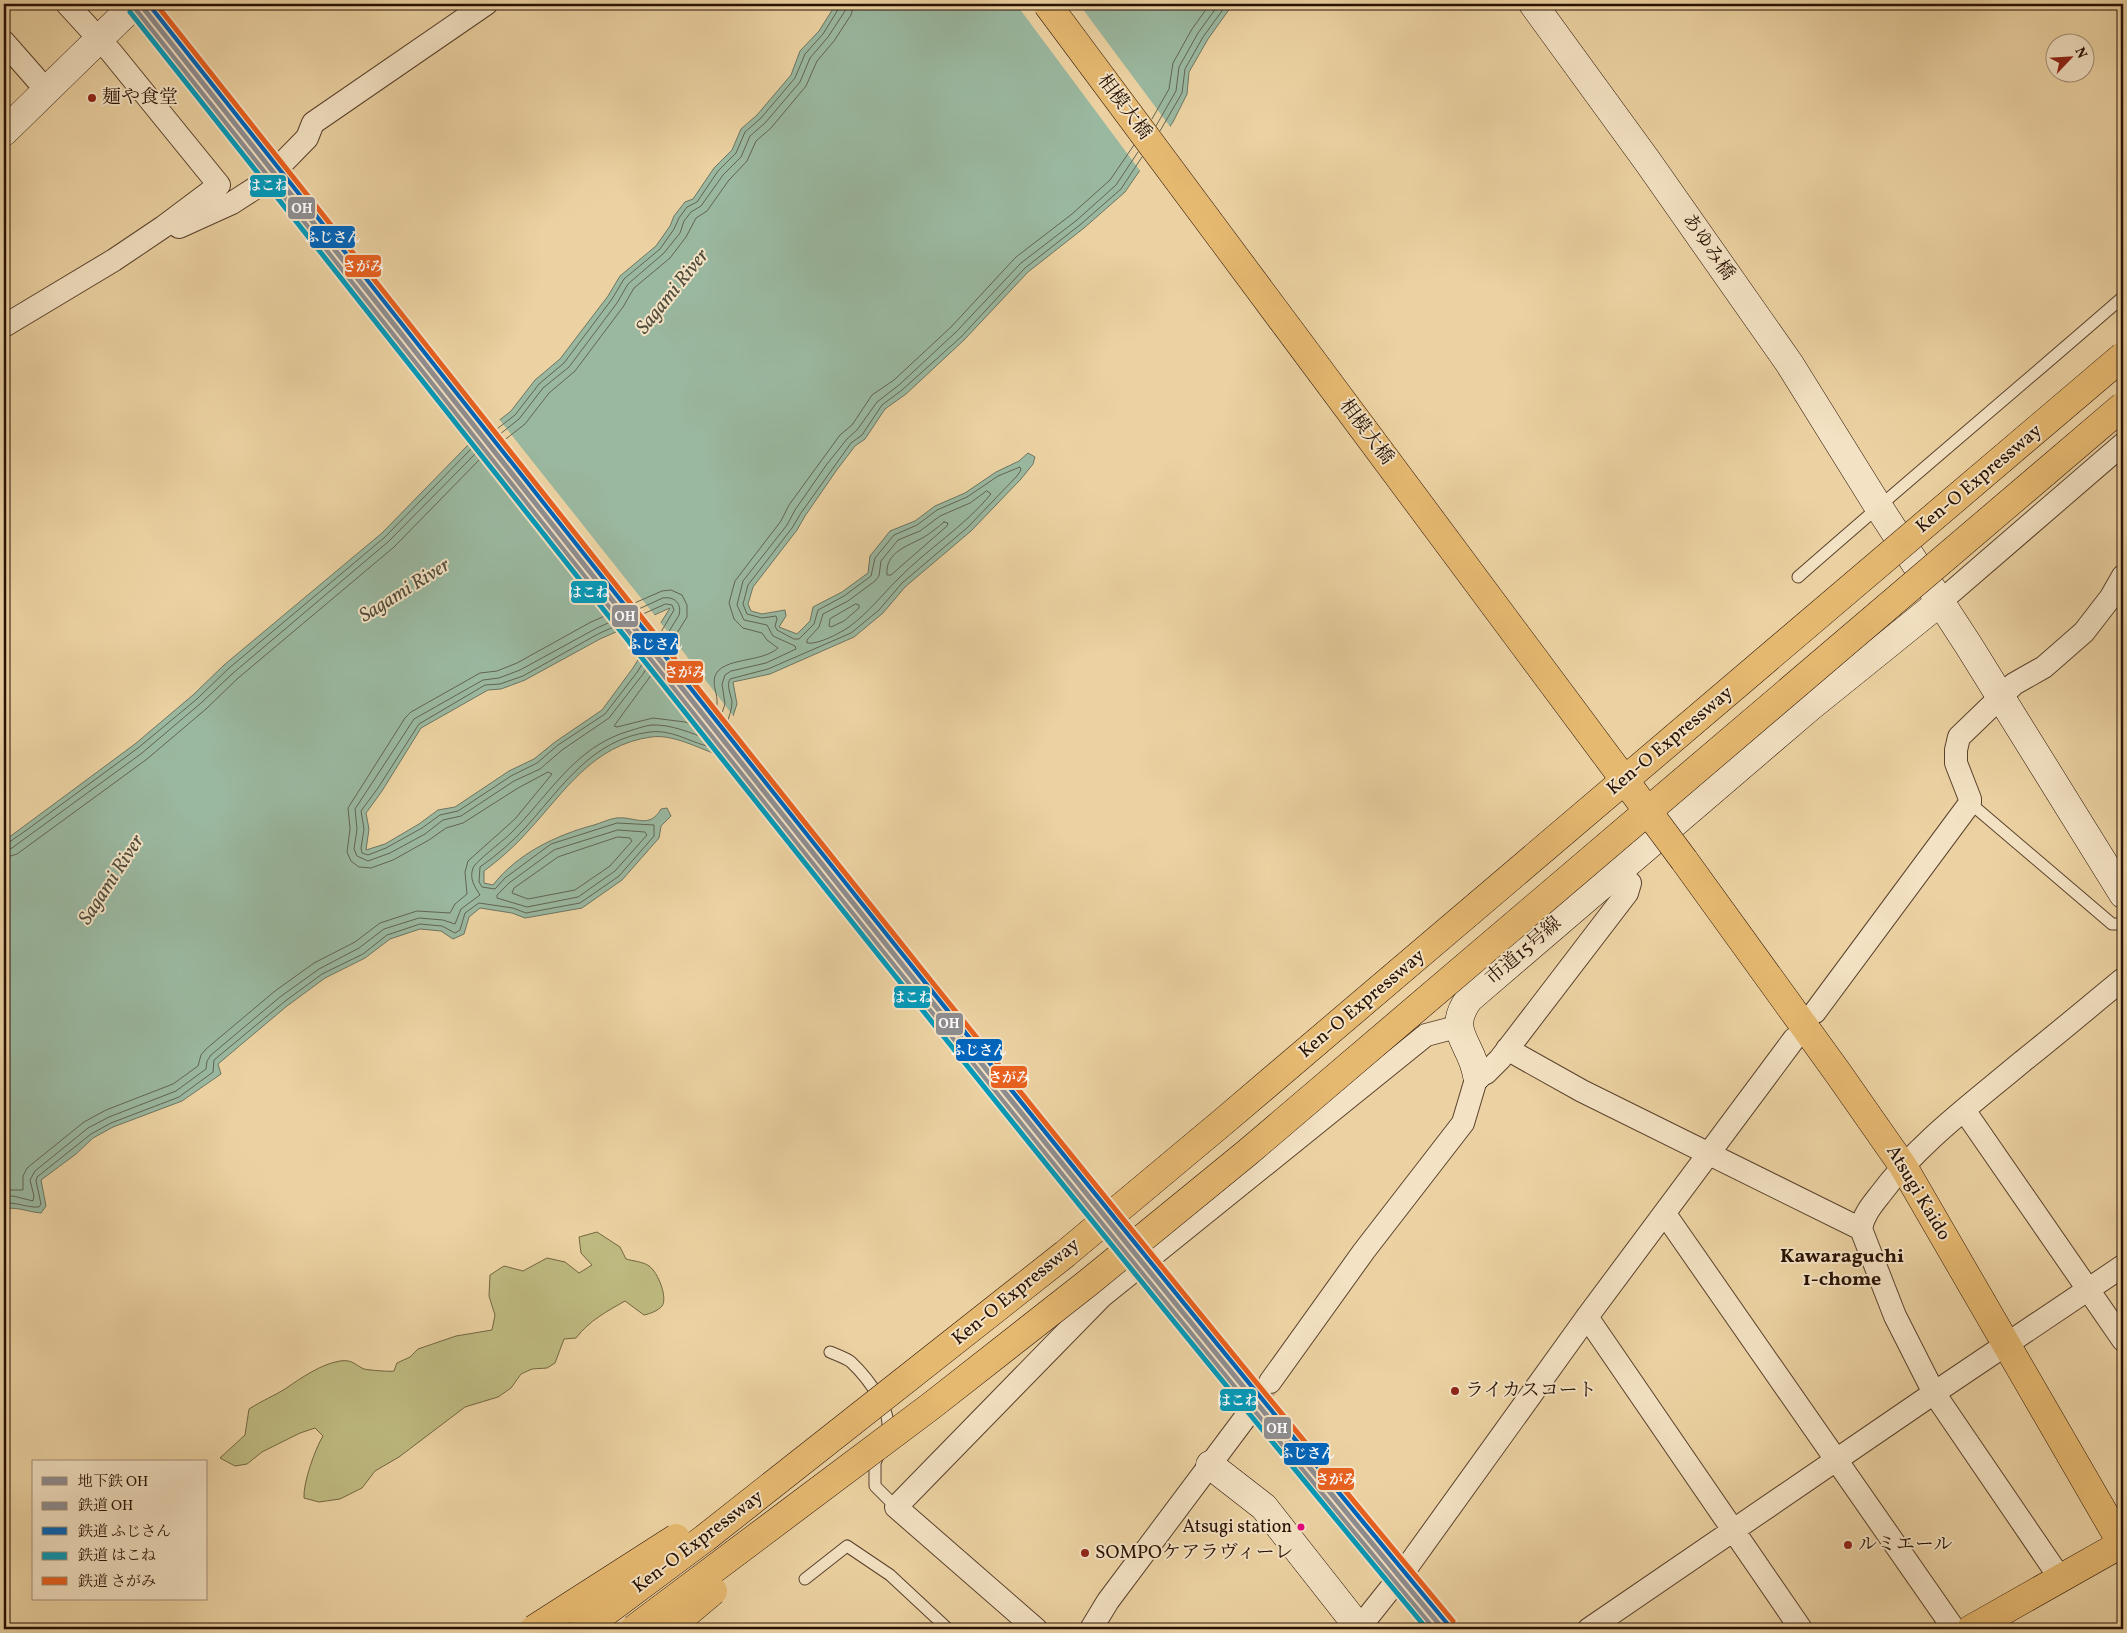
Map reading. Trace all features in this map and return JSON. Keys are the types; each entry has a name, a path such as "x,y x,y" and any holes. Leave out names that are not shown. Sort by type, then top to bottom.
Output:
{"main road":[{"name":"相模大橋","path":"1047,4 1684,860"},
{"name":"Ken-O Expressway","path":"583,1629 705,1538 1065,1254 2123,356"},
{"name":"Ken-O Expressway","path":"634,1629 931,1406 1089,1282 1248,1152 2123,406"},
{"name":"Atsugi Kaido","path":"1684,860 1903,1166 2123,1543"},
{"path":"534,1629 637,1564 720,1507 954,1329 1065,1254"},
{"path":"668,1629 931,1406"},
{"path":"1972,1629 2123,1543"}],"street":[{"path":"4,326 114,260 163,227 219,185 100,39 67,4"},
{"path":"4,132 135,4"},
{"path":"163,227 176,228 246,196 263,183 307,138 314,123 486,4"},
{"name":"あゆみ橋","path":"1533,4 1648,162 1789,363 2001,697 2123,894"},
{"path":"4,42 47,91"},
{"path":"1940,602 2123,444"},
{"path":"1815,1012 1970,803 1956,763 1959,737 2014,684 2044,667 2084,632 2111,598 2123,576"},
{"name":"市道15号線","path":"1458,1024 1461,1009 1468,999 1810,707 1940,602"},
{"path":"1477,1076 1486,1073 1508,1049 1627,893 1630,882"},
{"path":"2060,1578 1934,1393 1895,1316 1861,1229 1862,1221 1867,1212 1903,1166 1964,1110 2123,978"},
{"path":"1036,1629 896,1507 1100,1297 1426,1035 1449,1029 1458,1024 1461,1035 1476,1063 1477,1076 1463,1123 1364,1251 1270,1382"},
{"path":"1210,1465 1264,1507 1359,1629 1402,1574 1587,1317 1794,1040"},
{"path":"1508,1049 1582,1091 1861,1229"},
{"path":"1964,1110 2123,1340"},
{"path":"1665,1214 1835,1461 1954,1629"},
{"path":"1589,1629 2123,1266"},
{"path":"1587,1317 1801,1629"},
{"path":"1091,1629 1108,1602 1245,1418"}],"lane":[{"path":"1798,577 1875,501 1973,427 2123,297"},
{"path":"1970,803 2112,924 2123,924"},
{"path":"830,1352 850,1361 873,1386 887,1414 888,1432 875,1462 875,1486 896,1507"},
{"path":"805,1579 847,1546 890,1575 948,1629"}],"shaded area":[{"path":"597,1232 620,1247 626,1259 644,1264 652,1269 659,1279 663,1291 664,1302 662,1306 656,1311 644,1315 625,1301 605,1313 587,1326 576,1338 564,1339 555,1363 547,1368 532,1369 521,1374 511,1388 498,1397 465,1407 399,1457 375,1471 362,1488 340,1499 319,1502 304,1498 305,1484 310,1466 323,1436 315,1428 300,1433 262,1452 247,1464 235,1466 220,1458 245,1435 249,1409 281,1392 318,1368 344,1361 364,1369 394,1371 397,1363 410,1357 418,1349 456,1336 492,1330 495,1315 489,1296 490,1275 504,1266 523,1271 547,1258 565,1262 579,1273 592,1265 581,1253 579,1237"}],"water":[{"name":"Sagami River","path":"836,4 1233,4 1208,39 1189,72 1187,94 1173,122 1125,192 1084,228 1028,272 964,340 906,394 885,409 865,439 855,446 836,471 797,530 753,587 748,604 751,611 762,614 785,610 786,616 779,627 797,634 810,621 813,607 842,592 868,573 870,556 890,531 915,521 935,506 965,493 996,472 1019,461 1028,453 1035,457 1033,464 971,531 905,587 883,613 854,637 770,674 733,682 737,704 724,743 713,753 666,737 651,737 613,749 582,772 518,841 484,871 484,883 493,885 525,855 552,840 613,819 623,818 646,821 652,819 661,809 667,808 671,816 661,826 659,838 622,880 582,908 525,918 512,913 480,908 469,917 464,934 453,939 441,931 420,929 390,939 365,958 325,978 287,1006 218,1064 221,1074 182,1101 113,1127 93,1138 76,1154 41,1180 46,1206 41,1213 9,1208 4,1209 4,841 135,744 193,695 224,665 382,533 468,445 511,411 535,380 560,359 608,296 620,276 656,246 685,202 693,199 714,168 732,150 741,129 757,115 791,75 800,51 819,31","holes":["670,608 633,668 602,710 555,742 534,759 509,771 455,807 438,810 419,824 385,844 366,850 369,829 366,813 421,728 488,690 501,689 525,680 600,639"]}],"pier":[{"path":"1016,4 1079,4 1171,128 1141,172"},
{"path":"498,418 656,617 626,631 473,438"},
{"path":"660,622 735,718 727,744 720,750 641,650"}],"tunnel":[{"path":"1245,1418 1270,1382"}],"metro line":[{"name":"OH","path":"140,4 950,1024 1277,1428 1443,1629"}],"rail line":[{"name":"ふじさん","path":"148,4 955,1021 1448,1625"},
{"name":"さがみ","path":"156,4 961,1019 1453,1621"},
{"name":"OH","path":"135,8 943,1025 1270,1429 1435,1629"},
{"name":"はこね","path":"130,12 936,1027 1098,1228 1427,1629"}],"place":[{"name":"麺や食堂","path":"92,98"},
{"name":"ライカスコート","path":"1455,1391"},
{"name":"Atsugi station","path":"1301,1527"},
{"name":"ルミエール","path":"1848,1545"},
{"name":"SOMPOケアラヴィーレ","path":"1085,1553"}],"district":[{"name":"Kawaraguchi 1-chome","path":"1842,1268"}]}
